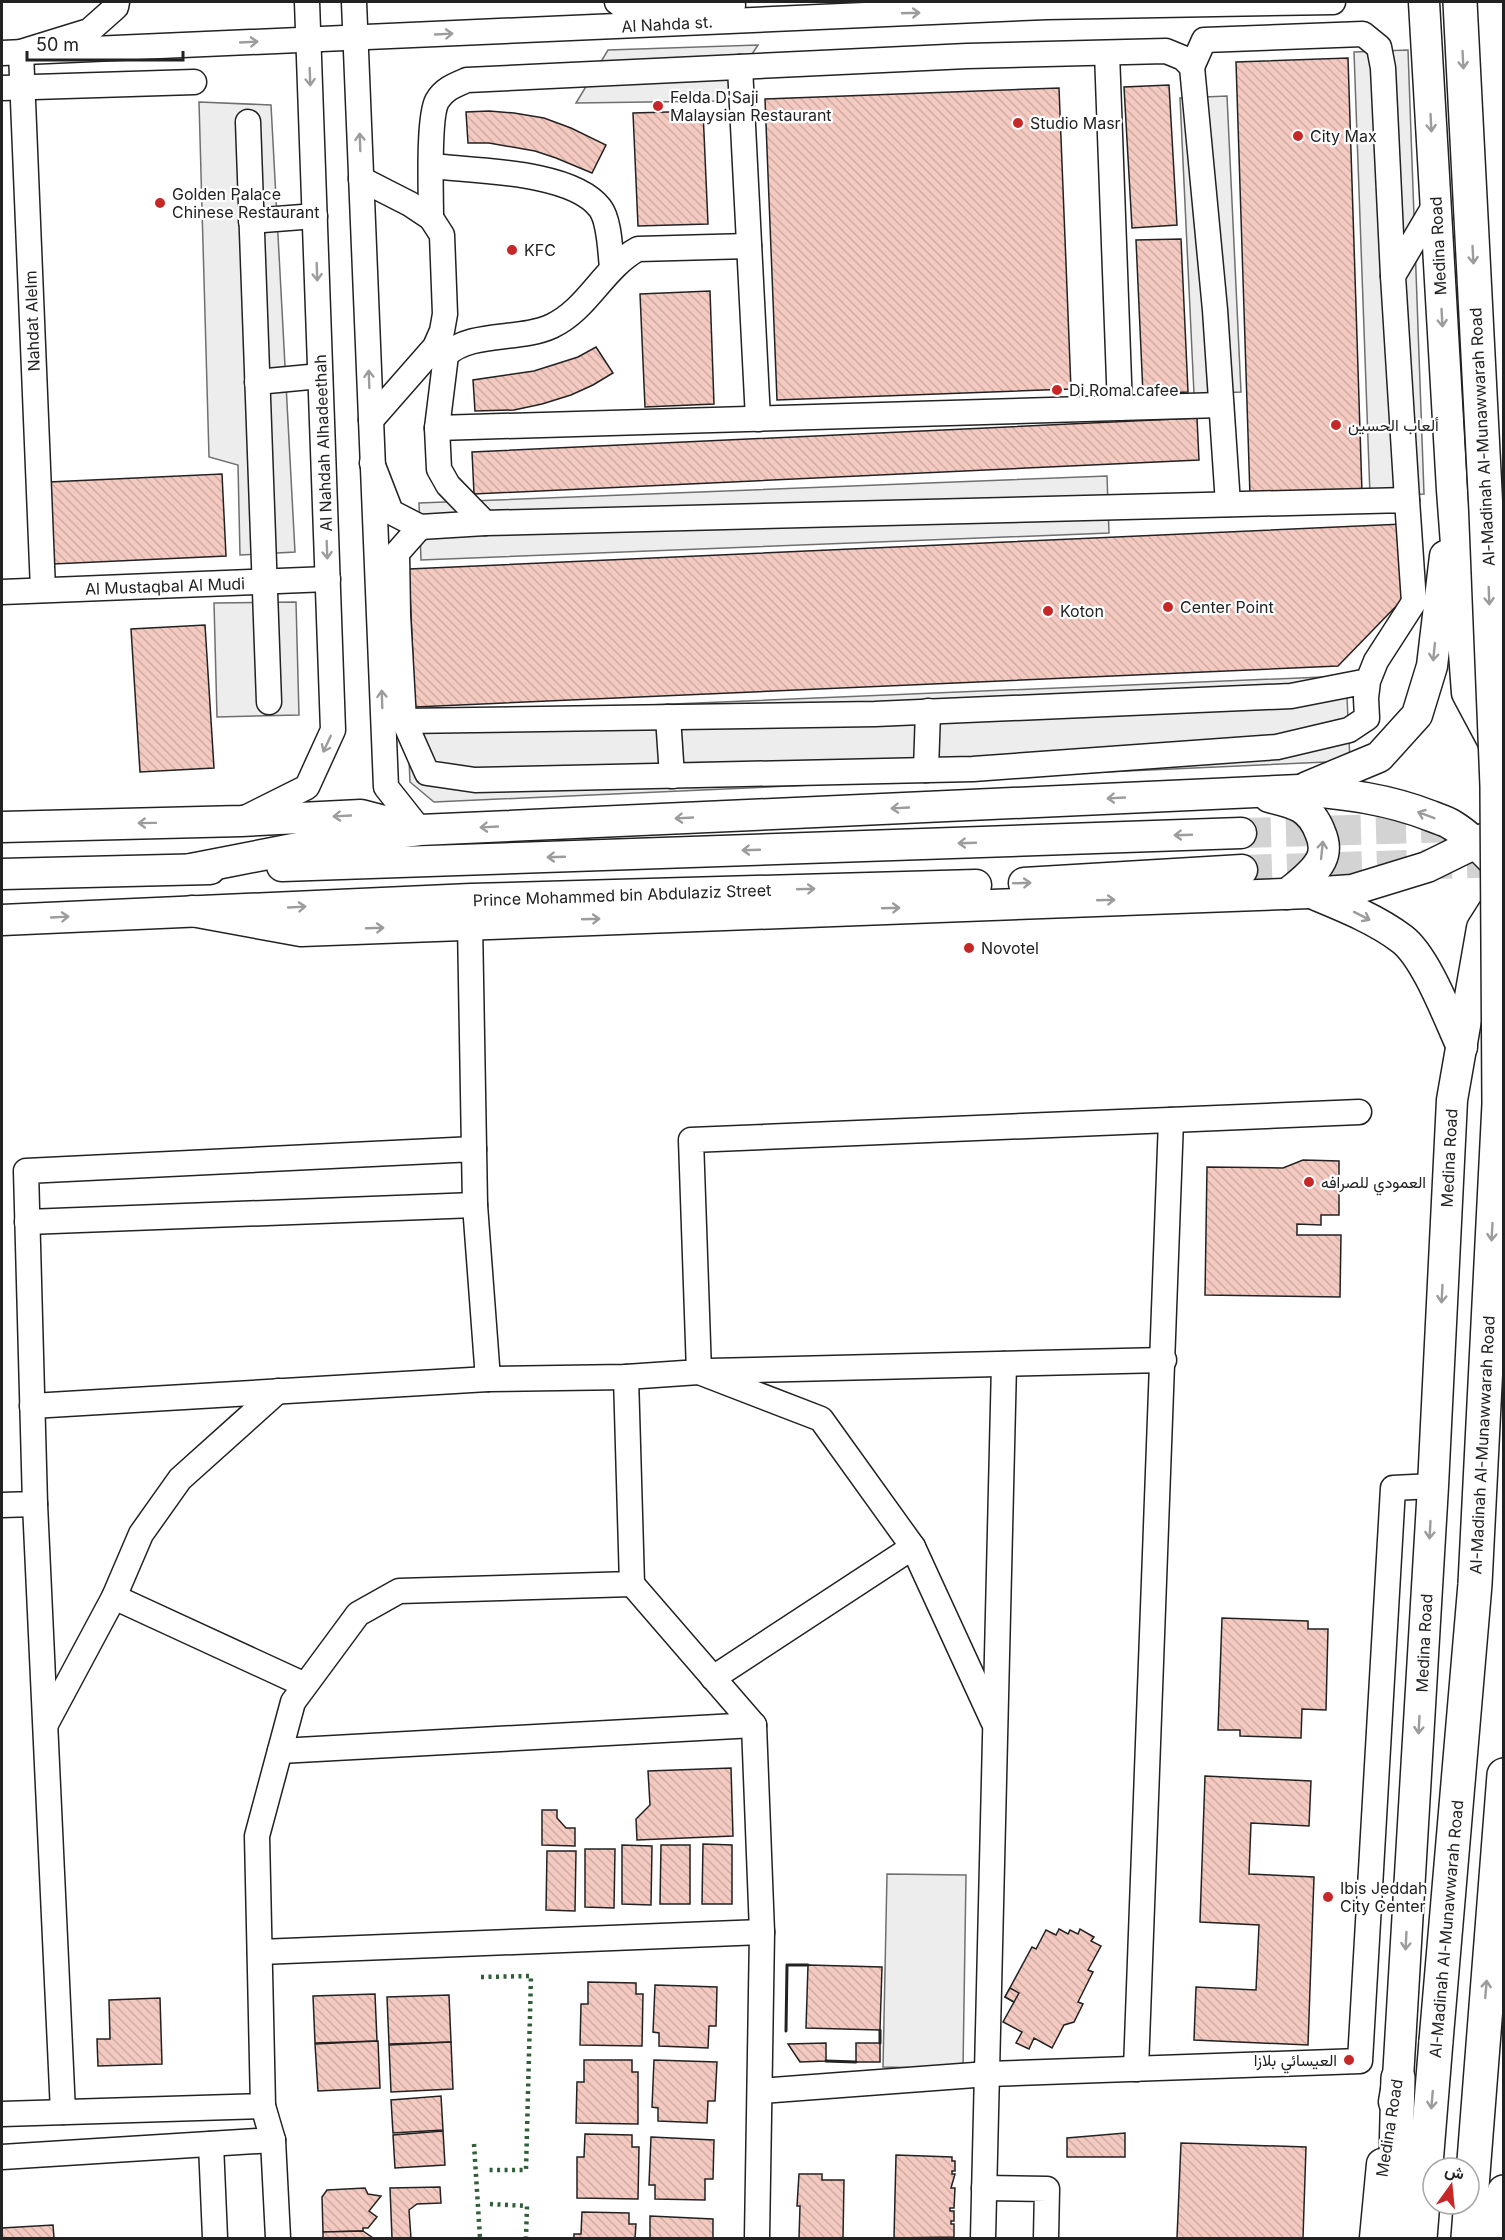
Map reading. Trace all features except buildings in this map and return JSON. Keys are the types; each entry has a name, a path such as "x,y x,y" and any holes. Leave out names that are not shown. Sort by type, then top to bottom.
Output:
{"highway":[{"name":"Al-Madinah Al-Munawwarah Road","path":"1420,2238 1475,1584 1499,1104 1497,786 1486,511 1460,2"},
{"path":"1468,2238 1503,1775"},
{"path":"1394,2238 1398,2078"},
{"path":"1495,2238 1503,2192"}],"main road":[{"name":"Medina Road","path":"1424,2 1452,490"},
{"path":"1452,490 1467,693 1503,761"},
{"path":"1300,790 1379,757 1417,715 1432,666 1452,490"},
{"path":"1462,611 1485,673 1503,683"},
{"path":"191,869 339,840 420,830 1300,790 1383,800 1452,825 1503,872"},
{"path":"1250,792 1295,803 1315,818 1325,843 1321,860 1298,893"},
{"path":"2,827 240,821 361,815 420,830"},
{"path":"192,911 301,931 1352,890 1427,867 1503,828"},
{"path":"2,874 1241,833"},
{"name":"Prince Mohammed bin Abdulaziz Street","path":"2,920 471,899 1032,883 1242,870"},
{"path":"1298,893 1368,919 1404,940 1426,969 1462,1047"},
{"path":"1462,1047 1482,928 1503,894"},
{"path":"1462,1047 1483,980 1503,967"},
{"name":"Medina Road","path":"1375,2238 1382,2167 1398,2078 1433,1486 1452,1100 1462,1047"}],"street":[{"path":"11,53 89,31 116,7 117,2"},
{"path":"354,2 386,787 420,830"},
{"path":"617,2 622,6 763,5 869,14"},
{"path":"1046,7 1092,2"},
{"name":"Al Nahda st.","path":"11,53 308,20 355,38 1046,7 1333,2"},
{"name":"Al Nahdah Alhadeethah","path":"240,821 307,787 333,730 308,20"},
{"path":"420,527 398,553 398,615 404,721 427,772 475,780 973,769 1277,747 1349,730 1367,718 1368,681 1376,661 1414,602 1393,276 1383,68 1378,47 1363,34 1204,40 1192,67 1215,310 1228,504"},
{"path":"431,218 432,124 436,102 448,88 467,80 967,56 1166,51 1183,58 1192,67"},
{"name":"Nahdat Alelm","path":"11,53 43,590"},
{"path":"1107,53 1120,408"},
{"path":"740,67 758,419"},
{"path":"12,88 194,82"},
{"path":"248,122 269,702"},
{"path":"432,166 538,177 559,183 581,194 600,207 605,218 612,267"},
{"path":"361,179 410,204 431,218 441,235 445,314 442,331 437,428 439,469 448,485 485,523"},
{"path":"1393,276 1436,203"},
{"path":"251,221 315,216"},
{"path":"371,420 441,351 466,343 536,333 554,325 585,300 612,267 638,249 749,246"},
{"path":"257,382 320,376"},
{"path":"437,428 1221,405"},
{"path":"372,463 391,513 420,527 485,523 1407,500"},
{"name":"Al Mustaqbal Al Mudi","path":"2,592 328,579"},
{"path":"404,721 928,711 1292,696 1368,681"},
{"path":"926,770 928,711"},
{"path":"668,717 672,776"},
{"path":"470,924 475,1205 488,1379"},
{"path":"699,1371 691,1140 1359,1112"},
{"path":"1136,2069 1172,1120"},
{"path":"63,2112 34,1504 26,1171 474,1149"},
{"path":"27,1222 475,1205"},
{"path":"32,1406 488,1379 626,1377 699,1371 1164,1359"},
{"path":"983,2238 1004,1364"},
{"path":"699,1371 821,1419 913,1547 996,1728"},
{"path":"626,1377 632,1584 754,1725 762,1932 757,2238"},
{"path":"45,1726 114,1597 141,1534 180,1479 278,1391"},
{"path":"760,2091 988,2074 1360,2061 1393,1488 1433,1486"},
{"path":"2,1505 34,1504"},
{"path":"713,1678 913,1547"},
{"path":"278,2238 273,2140 263,2106 257,1836 293,1702 358,1614 399,1591 632,1584"},
{"path":"114,1597 305,1685"},
{"path":"280,1751 754,1725"},
{"path":"260,1952 762,1932"},
{"path":"2,2114 263,2106"},
{"path":"2,2157 273,2140"},
{"path":"211,2144 215,2238"},
{"path":"984,2188 1047,2189 1046,2238"}],"shaded area":[{"path":"758,45 721,101 576,103 608,50"},
{"path":"1408,50 1424,494 1370,496 1354,52"},
{"path":"1227,96 1241,392 1194,394 1180,98"},
{"path":"199,102 271,105 295,552 240,555 238,465 209,457"},
{"path":"1107,476 1109,533 421,560 419,503"},
{"path":"296,602 299,715 217,717 214,603"},
{"path":"1346,676 1350,761 434,802 410,782 407,715"},
{"path":"887,1874 966,1875 963,2069 883,2067"}],"tunnel":[{"path":"1241,833 1462,827"},
{"path":"1242,870 1504,862"}],"hedge":[{"path":"481,1977 531,1976 526,2170 489,2170"},
{"path":"474,2144 480,2238"},
{"path":"490,2204 527,2206 526,2238"}],"wall":[{"path":"786,2031 787,1965 808,1965"},
{"path":"880,2030 880,2043"},
{"path":"826,2061 856,2062"}],"place":[{"name":"Felda D'Saji Malaysian Restaurant","path":"658,106"},
{"name":"Studio Masr","path":"1018,123"},
{"name":"City Max","path":"1298,136"},
{"name":"Golden Palace Chinese Restaurant","path":"160,203"},
{"name":"KFC","path":"512,250"},
{"name":"Di Roma cafee","path":"1057,390"},
{"name":"ألعاب الحسين","path":"1336,425"},
{"name":"Center Point","path":"1168,607"},
{"name":"Koton","path":"1048,611"},
{"name":"Novotel","path":"969,948"},
{"name":"العمودي للصرافه","path":"1309,1182"},
{"name":"Ibis Jeddah City Center","path":"1328,1897"},
{"name":"العيسائي بلازا","path":"1349,2060"}]}
